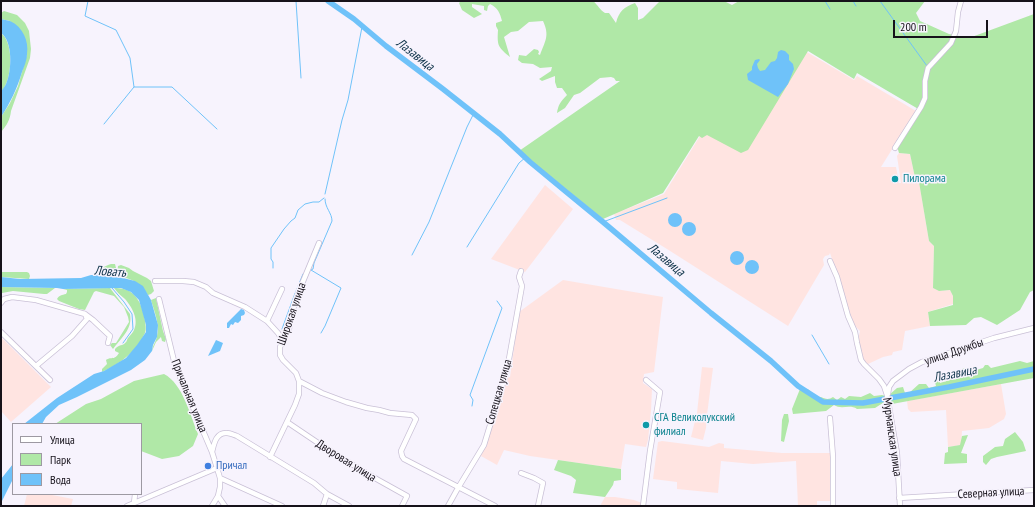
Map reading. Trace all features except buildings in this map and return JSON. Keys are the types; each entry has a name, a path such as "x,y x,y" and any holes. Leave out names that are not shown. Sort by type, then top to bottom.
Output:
{"street":[{"path":"895,148 921,107 925,98 925,81 928,68 951,43 956,31 961,1"},
{"name":"Широкая улица","path":"319,243 299,291 292,312 289,329 280,347 280,355 296,373 299,380 322,393 367,408 390,413 412,415 416,419 401,451 402,456 404,459 458,488"},
{"name":"Мурманская улица","path":"830,261 837,277 848,316 855,332 861,360 879,379 888,395 897,453 900,506"},
{"name":"Сопецкая улица","path":"448,506 484,445 507,370 522,286 519,277 521,271"},
{"path":"155,281 178,280 194,282 206,287 213,293 245,307 267,321 283,341"},
{"path":"267,321 282,289"},
{"path":"1,303 4,299 12,297 36,300 84,314 93,320 110,336 108,343"},
{"name":"Причальная улица","path":"158,300 174,365 212,452 220,480"},
{"path":"36,366 72,336 87,319 84,314"},
{"name":"улица Дружбы","path":"888,395 888,387 893,381 909,369 922,362 994,338 1034,328"},
{"path":"1,332 50,380"},
{"path":"270,457 296,405 299,394 299,380"},
{"path":"643,506 660,392 646,380"},
{"path":"830,418 833,457 833,506"},
{"name":"Дворовая улица","path":"287,422 318,444 382,483 407,496 402,506"},
{"path":"212,452 215,440 219,435 226,433 237,436 314,484 327,494 349,506"},
{"path":"127,506 217,468"},
{"path":"521,473 543,483 538,506"},
{"path":"212,506 218,496 220,480 281,506"},
{"path":"458,488 495,506"},
{"name":"Северная улица","path":"899,498 1034,490"},
{"path":"323,506 327,494"},
{"path":"134,503 135,495"},
{"path":"218,496 225,506"}],"shaded area":[{"path":"795,45 854,80 857,76 916,111 881,167 896,167 899,183 901,183 897,156 899,153 910,154 916,182 919,181 929,241 934,246 933,288 939,291 950,290 953,296 953,304 928,312 930,326 905,331 902,350 893,352 892,355 883,357 868,364 865,363 863,359 858,341 860,331 854,325 830,253 823,259 824,265 788,326 620,220 616,220 614,214 664,194 700,136"},
{"path":"545,185 573,209 525,272 491,259"},
{"path":"563,280 663,297 654,372 644,374 643,383 652,389 648,440 646,447 625,444 621,469 530,456 504,450 497,465 481,456 488,439 497,404 499,405 506,378 510,377 519,312"},
{"path":"1,337 51,387 11,422 1,411"},
{"path":"702,367 713,368 706,428 703,440 691,437 697,413"},
{"path":"1001,384 1006,414 1004,419 989,428 962,431 961,445 948,447 946,410 911,412 908,409 907,401"},
{"path":"662,441 709,447 719,443 724,444 724,448 782,453 830,453 831,501 817,501 817,506 798,506 796,461 753,464 721,461 718,493 677,489 677,482 653,479 658,442"},
{"path":"27,495 52,495 73,499 71,506 24,506"},
{"path":"605,497 634,500 642,503 641,506 600,506"}],"green space":[{"path":"461,1 593,1 603,12 609,13 616,23 620,12 628,6 635,3 638,8 638,20 643,18 660,1 724,1 732,5 739,1 925,1 916,13 920,21 949,34 969,38 1034,14 1034,290 1030,292 1020,310 997,325 981,317 974,318 966,325 930,326 928,312 953,305 953,296 950,290 939,291 933,288 934,246 929,241 919,182 916,182 910,154 899,153 897,146 920,110 857,73 854,79 808,51 748,150 741,153 707,135 702,138 699,136 663,193 603,219 519,151 620,81 616,81 611,77 600,78 580,93 574,95 565,108 557,113 560,103 567,95 562,88 557,88 555,76 542,81 539,79 551,71 552,67 540,68 533,64 522,63 518,60 519,55 526,56 534,49 538,50 538,54 540,55 546,35 543,21 529,22 518,31 511,32 504,37 510,57 503,51 498,43 498,30 496,23 502,21 497,9 490,4 487,11 484,10 484,6 472,4 472,7 482,14 474,18 462,10 459,3"},
{"path":"4,11 17,15 25,23 29,31 31,49 30,58 9,120 1,132 1,117 18,86 27,54 10,21 1,19 1,13"},
{"path":"1,33 8,43 10,65 8,78 1,92"},
{"path":"111,264 115,264 116,268 113,276 97,275 100,269"},
{"path":"121,265 151,281 154,291 148,295 135,281 117,276 118,266"},
{"path":"1,272 27,272 30,276 29,279 1,277"},
{"path":"1,287 55,288 47,294 44,294 13,291 2,293"},
{"path":"110,288 130,314 130,324 128,329 113,349 110,345 112,343 116,343 129,322 124,307 114,296 96,291 94,292 85,310 79,309 57,299 66,294 67,290 63,289"},
{"path":"114,288 128,291 136,297 143,311 146,330 142,340 133,351 121,361 102,372 102,369 107,364 106,360 114,358 119,353 115,351 115,349 126,343 134,331 136,322 132,309"},
{"path":"156,298 166,339 165,342 162,341 161,337 156,342 152,351 157,338 158,327 151,300"},
{"path":"1020,361 1027,363 1034,361 1034,378 892,404 889,401 889,395 897,388 903,387 905,393 909,393 919,384 926,384 929,388 936,386 935,382 937,379 940,379 940,383 950,380 952,374 964,368 969,372 983,368 985,365 988,365 991,368"},
{"path":"164,374 171,379 181,392 198,434 193,446 179,456 162,459 142,451 142,423 57,423 86,404 101,399 134,381"},
{"path":"803,388 808,390 816,397 827,399 833,397 837,400 841,397 845,399 849,396 861,397 870,393 874,396 886,396 886,401 875,408 857,409 834,405 826,411 793,414 792,409 800,389"},
{"path":"784,414 788,414 789,421 784,442 781,441 782,420"},
{"path":"1015,432 1023,442 1026,451 991,459 986,465 983,462 983,456 995,447 1003,446 1005,439"},
{"path":"968,435 961,453 967,454 967,463 944,464 945,453 948,452 948,447 960,445 962,436"},
{"path":"558,460 621,469 621,480 614,481 605,497 573,493 576,480 571,476 554,470"}],"water":[{"path":"1,19 10,21 22,31 27,44 27,56 18,84 1,117 1,92 6,85 8,78 10,57 8,43 1,33"},
{"path":"781,50 785,51 789,55 789,60 793,64 794,69 788,84 778,97 748,80 747,74 752,70 755,60 759,59 760,60 757,64 758,68 760,71 765,70 771,62 775,61 778,52"},
{"path":"672,213 678,213 682,217 682,223 678,227 672,227 668,223 668,217"},
{"path":"686,222 692,222 696,226 696,232 692,236 686,236 682,232 682,226"},
{"path":"734,251 740,251 744,255 744,261 740,265 734,265 730,261 730,255"},
{"path":"749,260 755,260 759,264 759,270 755,274 749,274 745,270 745,264"},
{"name":"Ловать","path":"91,275 119,277 135,281 143,286 151,300 158,325 157,337 152,351 145,360 131,370 59,405 46,417 43,423 25,423 57,398 94,374 104,371 126,358 146,332 146,325 139,300 131,292 121,288 63,289 1,287 1,277 20,279 81,278"},
{"path":"241,309 244,310 245,313 241,316 241,320 238,323 235,322 233,325 231,324 229,328 227,328 227,323"},
{"path":"216,340 223,343 220,351 208,356"},
{"path":"12,465 12,481 1,503 1,479"}],"waterway":[{"path":"88,1 85,16 116,30 130,58 134,87 172,87 217,129"},
{"path":"296,1 301,78"},
{"name":"Лазавица","path":"328,1 354,19 386,46 500,134 530,162 771,361 798,386 823,402 863,403 1034,369"},
{"path":"825,1 830,9"},
{"path":"853,1 856,6"},
{"path":"880,1 927,66"},
{"path":"325,194 348,100 362,27"},
{"path":"104,124 134,87"},
{"path":"412,255 429,222 474,113"},
{"path":"467,247 519,163 526,157"},
{"path":"273,268 271,248 284,229 295,218 298,210 305,204 319,202 324,198"},
{"path":"603,222 667,198"},
{"path":"321,333 341,288 311,270 313,269 314,263 332,221 325,199"},
{"path":"282,329 303,274"},
{"path":"112,288 132,314 133,329 123,343"},
{"path":"472,406 473,400 470,395 502,308 497,301"},
{"path":"812,335 829,364"},
{"path":"279,339 279,346"}],"place":[{"name":"Пилорама","path":"895,179"},
{"name":"СГА Великолукский филиал","path":"646,425"},
{"name":"Причал","path":"208,466"}]}
